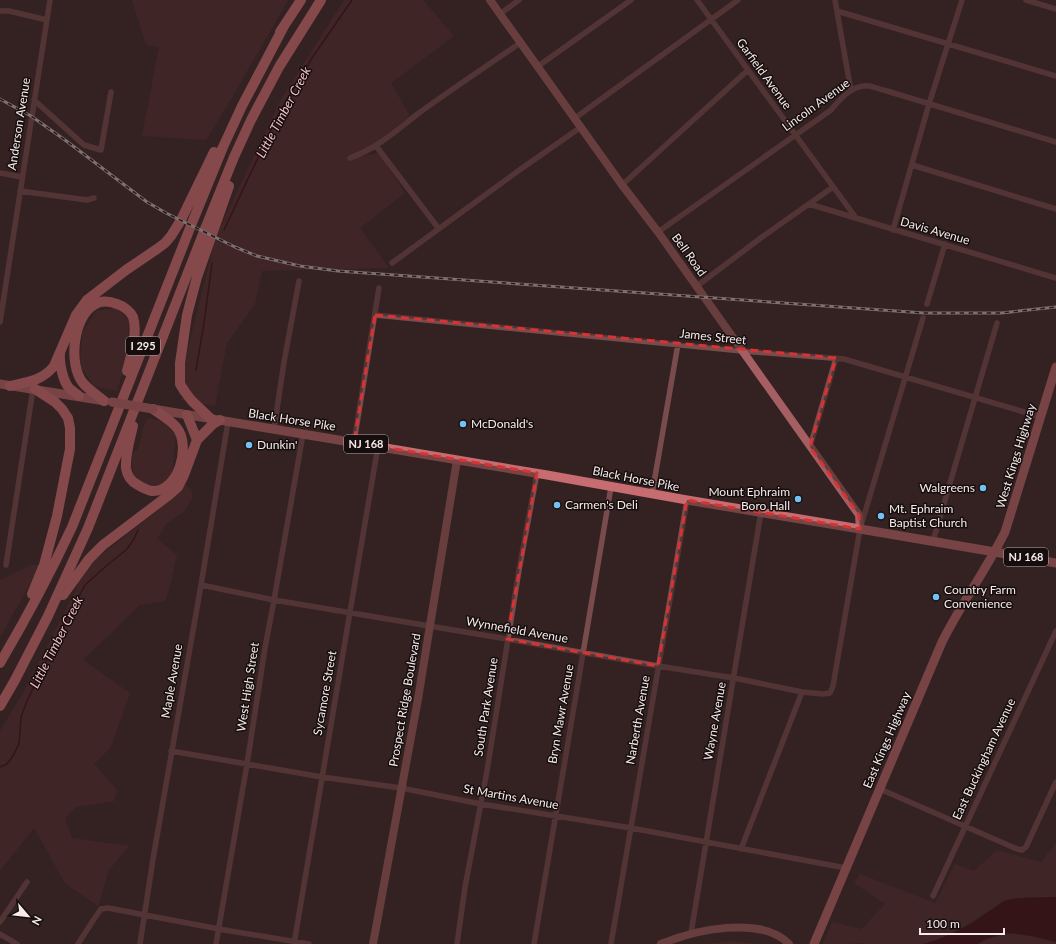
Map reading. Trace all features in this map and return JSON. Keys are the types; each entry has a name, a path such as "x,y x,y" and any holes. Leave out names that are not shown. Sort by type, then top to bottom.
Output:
{"highway":[{"name":"I 295","path":"0,663 55,564 72,527 223,148 242,106 283,28 301,0"},
{"name":"I 295","path":"0,706 48,616 88,528 223,183 251,120 287,54 321,0"},
{"path":"5,385 32,381 48,373 54,366 76,315 87,300 126,270 158,249 171,236 181,220 232,112 248,82 283,28"},
{"path":"48,616 89,559 103,545 169,496 178,487 184,475 196,440 219,420 192,401 184,392 180,384 180,363 187,315 196,277 251,120"},
{"path":"106,439 129,366 133,345 134,322 128,310 120,305 111,302 102,302 93,305 85,313 78,328 75,339 74,353 76,371 83,382 108,401"},
{"path":"63,347 59,359 62,370 68,387 79,396"},
{"path":"144,384 131,434 126,459 126,470 134,483 146,490 151,491 161,489 172,481 178,473 183,457 182,440 177,428 153,409"},
{"path":"26,618 30,598 44,565 58,516 70,449 70,428 68,418 62,409 54,402 34,389"},
{"path":"187,415 196,440"}],"main road":[{"name":"West Kings Highway","path":"995,552 1006,532 1056,367"},
{"name":"NJ 168","path":"5,385 219,420"},
{"name":"Black Horse Pike","path":"219,420 860,528 1056,563"},
{"name":"East Kings Highway","path":"814,944 945,638 955,617 995,552"}],"street":[{"name":"Anderson Avenue","path":"0,322 50,0"},
{"name":"Bell Road","path":"490,0 622,185 697,286 859,514 860,528"},
{"path":"500,14 519,0"},
{"path":"537,67 631,0"},
{"name":"Garfield Avenue","path":"697,0 856,218"},
{"path":"575,118 738,0"},
{"path":"835,0 851,90"},
{"path":"893,230 929,104 962,0"},
{"path":"1026,0 1056,9"},
{"path":"0,11 8,11 47,20"},
{"path":"837,11 1056,76"},
{"path":"350,158 362,154 376,146 420,113 520,43"},
{"path":"622,185 748,70"},
{"name":"Lincoln Avenue","path":"658,232 831,110 851,90 861,87 868,86 1056,142"},
{"path":"34,100 84,145 101,150 111,92"},
{"path":"392,263 581,127"},
{"path":"376,146 439,229"},
{"path":"912,165 1056,209"},
{"path":"0,174 22,177"},
{"path":"697,286 762,237 833,187"},
{"path":"20,191 88,200 94,198"},
{"name":"Davis Avenue","path":"809,204 1056,278"},
{"path":"927,304 945,244"},
{"path":"274,429 284,362 299,281"},
{"path":"354,442 379,288"},
{"name":"James Street","path":"375,315 742,351 844,359 1041,417"},
{"path":"860,528 923,318"},
{"path":"933,541 997,323"},
{"path":"652,494 678,344"},
{"path":"810,447 836,358"},
{"path":"6,565 34,389"},
{"name":"Maple Avenue","path":"140,944 171,751 200,585 219,420"},
{"name":"West High Street","path":"216,944 265,648 303,434"},
{"name":"Sycamore Street","path":"294,943 378,446"},
{"name":"Prospect Ridge Boulevard","path":"373,944 418,699 457,460"},
{"name":"South Park Avenue","path":"457,944 520,562 537,473"},
{"name":"Bryn Mawr Avenue","path":"534,944 611,487"},
{"name":"Narberth Avenue","path":"611,944 687,500"},
{"name":"Wayne Avenue","path":"691,933 761,512"},
{"name":"Wynnefield Avenue","path":"200,585 274,600 734,678 802,692 823,694 830,692 834,686 860,528"},
{"name":"East Buckingham Avenue","path":"932,896 1056,631"},
{"path":"741,849 802,692"},
{"name":"St Martins Avenue","path":"171,751 322,777 402,788 481,804 631,828 846,868"},
{"path":"880,789 1022,850 1026,847 1056,782"},
{"path":"0,922 27,882"},
{"path":"78,944 101,909 108,908 294,943 309,944"},
{"path":"661,944 691,933 716,929 739,928 757,929 778,935 789,944"},
{"path":"0,934 17,944"}],"highlighted area":[{"path":"375,315 836,358 810,447 859,515 860,529 687,500 658,666 507,639 537,473 354,442"}],"shaded area":[{"path":"132,0 288,0 206,140 142,136 159,47 146,45"},
{"path":"344,0 423,0 454,36 391,83 410,116 358,157 379,153 405,193 360,228 389,268 262,271 255,304 227,343 215,406 180,400 187,393 182,373 214,244 219,230 280,101"},
{"path":"118,308 129,321 126,360 117,391 94,386 80,366 82,333 96,311"},
{"path":"147,419 161,421 170,428 176,436 172,475 192,490 192,498 185,511 167,523 157,539 177,555 165,601 140,605 83,660 130,693 111,747 94,764 117,790 114,801 76,807 65,818 72,838 129,846 109,870 98,906 65,883 34,828 0,871 0,731 24,691 75,592 84,568 159,510 163,483 148,488 134,481 131,455 138,449"},
{"path":"31,565 39,565 35,575 0,637 0,580"},
{"path":"1056,843 1056,897 1010,899 1004,901 959,930 923,944 823,944 832,922 861,929 856,935 885,904 854,883 860,874 935,903 955,864 974,871 997,850 1041,862"},
{"path":"1056,897 1056,942 1032,936 1007,933 986,939 978,944 923,944 955,932 975,921 1004,901 1023,898"},
{"path":"1015,933 1056,942 1056,944 978,944 996,937"},
{"path":"729,941 760,944 706,944"}],"waterway":[{"name":"Little Timber Creek","path":"224,230 278,115 312,58 352,0"},
{"name":"Little Timber Creek","path":"196,370 212,263"},
{"name":"Little Timber Creek","path":"0,767 7,764 19,744 21,717 27,701 59,634 85,585 127,549 138,530"}],"railway":[{"path":"0,99 31,116 147,202 166,213 235,247 257,256 300,266 338,271 924,313 1001,313 1056,307"}],"place":[{"name":"McDonald's","path":"463,424"},
{"name":"Dunkin'","path":"249,445"},
{"name":"Walgreens","path":"983,488"},
{"name":"Mount Ephraim Boro Hall","path":"798,499"},
{"name":"Carmen's Deli","path":"557,505"},
{"name":"Mt. Ephraim Baptist Church","path":"881,516"},
{"name":"Country Farm Convenience","path":"936,597"}]}
